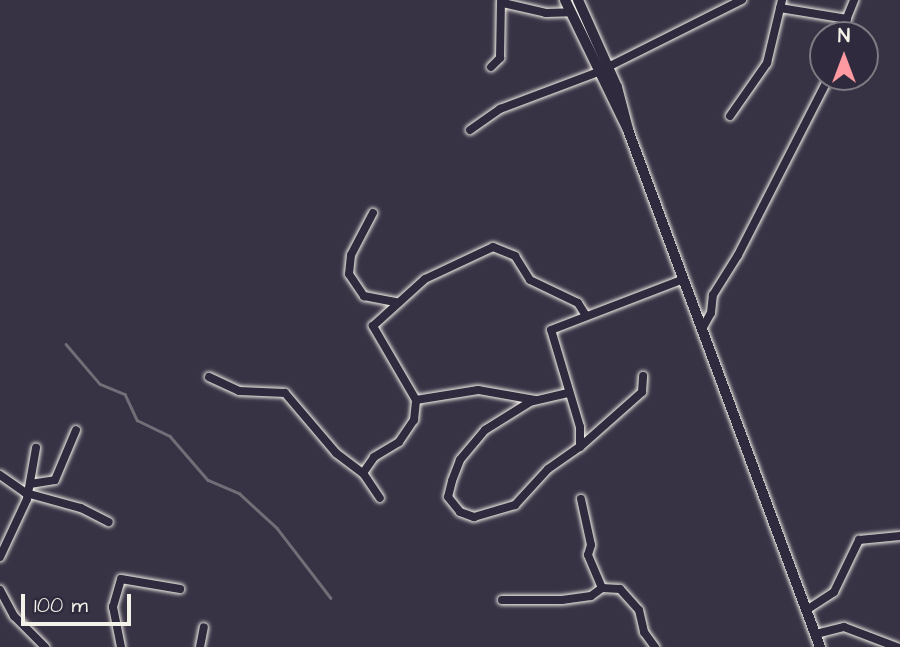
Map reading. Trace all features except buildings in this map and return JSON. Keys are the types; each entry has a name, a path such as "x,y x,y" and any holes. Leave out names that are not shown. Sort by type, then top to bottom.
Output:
{"street":[{"path":"565,0 628,130 820,647"},
{"path":"578,0 628,115 628,130"},
{"path":"470,130 500,108 598,72 742,0"},
{"path":"730,116 768,63 781,4 847,19 854,0"},
{"path":"491,67 500,58 502,2 546,13 571,12"},
{"path":"578,27 589,23"},
{"path":"702,329 711,313 713,295 738,255 822,91"},
{"path":"373,214 351,255 349,274 364,296 396,302"},
{"path":"363,473 374,457 399,442 414,420 416,400 373,331 376,321 425,279 493,247 515,256 530,280 578,303 586,316"},
{"path":"580,447 580,427 551,330 684,279"},
{"path":"568,393 535,400 490,426 460,460 448,497 460,512 474,517 514,505 548,469 580,447 642,392 643,376"},
{"path":"209,377 239,391 285,393 336,453 363,473 380,498"},
{"path":"416,400 474,390 535,400"},
{"path":"30,484 55,480 76,430"},
{"path":"0,557 30,484 36,448"},
{"path":"0,475 26,493 89,511 109,522"},
{"path":"581,499 591,545 588,555 602,588"},
{"path":"808,610 834,592 859,540 900,536"},
{"path":"121,647 113,607 121,579 180,589"},
{"path":"502,600 573,599 602,588 624,591 639,610 644,632 655,647"},
{"path":"0,591 13,616 45,647"},
{"path":"200,647 204,627"},
{"path":"816,634 829,627 844,627 897,647"}],"waterway":[{"path":"66,344 100,384 125,394 137,420 170,436 208,480 239,493 277,528 331,598"}]}
